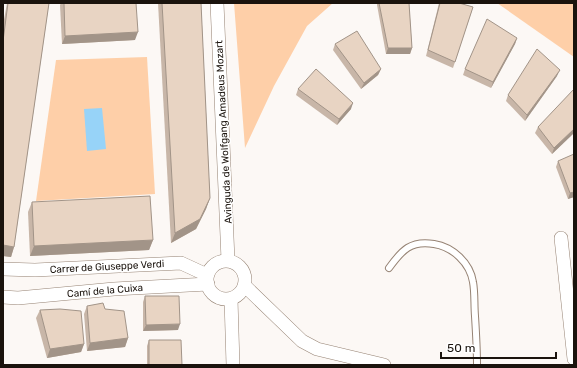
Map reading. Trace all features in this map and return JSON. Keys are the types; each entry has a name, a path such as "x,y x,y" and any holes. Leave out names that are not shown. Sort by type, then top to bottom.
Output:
{"street":[{"name":"Avinguda de Wolfgang Amadeus Mozart","path":"217,3 228,260"},
{"path":"561,238 574,359"},
{"path":"228,260 239,265 243,269 245,274 245,286 237,296 231,299 225,299 214,295 207,280 209,271 215,264 228,260"},
{"name":"Carrer de Giuseppe Verdi","path":"3,269 35,270 181,263 207,280"},
{"name":"Camí de la Cuixa","path":"3,297 18,298 207,280"},
{"path":"245,286 302,341 317,349 384,365"},
{"path":"231,299 233,365"}],"lane":[{"path":"389,268 398,256 410,246 425,242 441,245 453,252 466,263 473,281 477,365"}],"shaded area":[{"path":"234,3 333,3 307,26 274,86 245,148"},
{"path":"497,3 574,3 574,57"},
{"path":"147,57 155,194 36,201 56,60"}],"water":[{"path":"102,108 106,149 87,151 84,109"}],"building":[{"path":"8,3 49,3 14,247 3,245 3,41"},
{"path":"64,3 136,3 138,32 65,36"},
{"path":"162,3 201,3 210,198 200,219 175,233"},
{"path":"379,3 409,3 412,48 388,48"},
{"path":"440,3 459,3 473,7 455,62 428,50"},
{"path":"487,19 517,38 493,82 465,69"},
{"path":"357,31 381,69 364,83 335,44"},
{"path":"537,49 560,70 527,115 508,95"},
{"path":"316,69 353,103 339,119 298,89"},
{"path":"574,89 574,129 554,148 538,127"},
{"path":"574,154 574,192 570,193 558,161"},
{"path":"150,196 153,240 34,246 32,202"},
{"path":"145,296 179,296 180,324 146,325"},
{"path":"103,303 105,309 124,311 128,338 90,343 87,306"},
{"path":"60,309 81,311 84,344 50,349 40,310"},
{"path":"149,340 181,340 182,365 149,365"}]}
